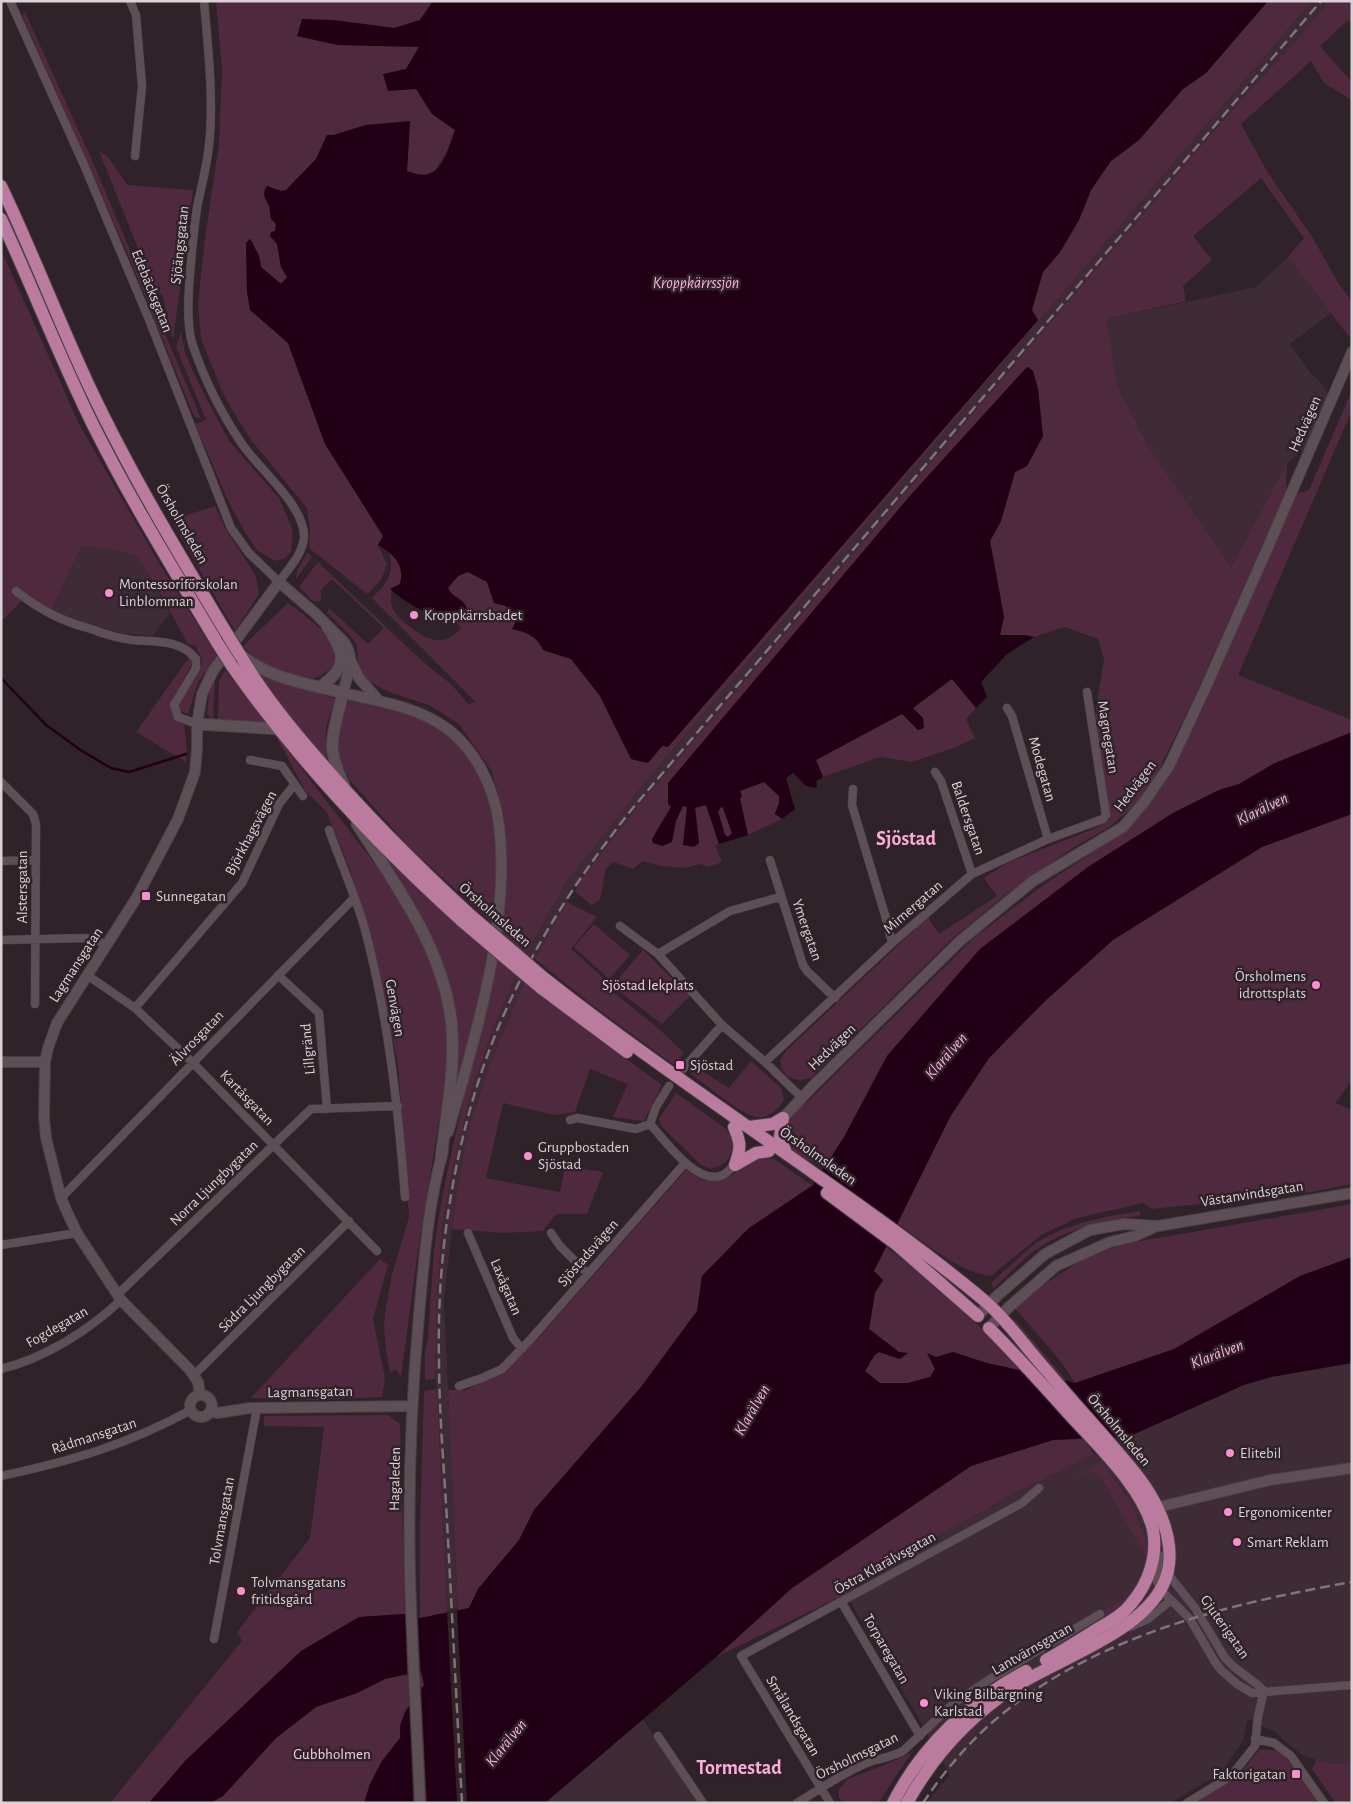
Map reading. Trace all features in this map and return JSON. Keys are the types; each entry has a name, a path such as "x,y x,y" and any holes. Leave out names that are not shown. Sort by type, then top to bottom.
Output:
{"main road":[{"name":"Örsholmsleden","path":"1,186 73,351 107,422 159,518 269,701 347,800 395,858 542,983 580,1018 769,1151 805,1171"},
{"name":"Örsholmsleden","path":"1,219 60,357 95,429 144,519 218,644 232,666 280,729 347,800"},
{"path":"320,687 337,671 342,656 340,648 327,626"},
{"path":"240,655 255,666 272,674 343,694 333,733 332,748 347,800 423,932 442,980 452,1028 452,1054 441,1158"},
{"path":"197,724 280,729"},
{"name":"Örsholmsleden","path":"542,983 786,1153 805,1171 989,1304 1034,1356 1123,1466 1151,1509"},
{"path":"749,1127 773,1124 783,1118"},
{"path":"783,1118 780,1136 786,1153"},
{"path":"734,1127 740,1142 739,1152 734,1165"},
{"path":"734,1165 756,1153 769,1151"},
{"name":"Örsholmsleden","path":"900,1241 990,1328 1123,1466"},
{"name":"Lantvärnsgatan","path":"893,1803 923,1755 970,1708 1012,1678 1091,1633 1130,1606 1145,1586 1153,1555 1154,1542 1151,1509"},
{"name":"Lantvärnsgatan","path":"906,1803 932,1762 990,1704 1017,1685 1111,1635 1147,1608 1161,1590 1168,1574 1170,1551 1167,1534 1151,1509"}],"street":[{"name":"Edebäcksgatan","path":"10,1 84,165 146,312 231,528 250,553 279,582"},
{"path":"130,1 136,15 142,86 135,156"},
{"name":"Sjöängsgatan","path":"204,1 210,68 209,144 197,209 190,275 188,307 192,340 207,382 224,415 243,446 288,498 303,525 302,549"},
{"name":"Hedvägen","path":"783,1118 960,941 1033,881 1123,827 1145,801 1169,766 1197,706 1352,352"},
{"name":"Lagmansgatan","path":"191,1410 195,1415 201,1417 207,1415 211,1406 209,1400 200,1395 194,1375 119,1297 77,1233 61,1198 46,1138 44,1117 45,1062 52,1034 150,873 178,819 194,772 197,724 202,694 213,671 302,549"},
{"path":"279,582 316,612 327,626 345,643 351,662 363,684 379,701"},
{"path":"16,591 39,609 70,623 121,638 162,641 188,651 196,659 196,668 174,705 178,718 197,724"},
{"path":"343,694 351,662"},
{"name":"Magnegatan","path":"1087,692 1106,815"},
{"name":"Hagaleden","path":"343,694 379,701 417,712 450,731 471,753 486,777 499,823 502,870 493,949 480,1012 436,1183 423,1276 412,1406 410,1576 420,1803"},
{"name":"Modegatan","path":"1008,708 1012,716 1048,840"},
{"path":"250,760 282,766 303,796"},
{"name":"Baldersgatan","path":"935,772 941,782 972,874"},
{"name":"Alstersgatan","path":"1,782 32,814 36,824 35,1004"},
{"name":"Björkhagsvägen","path":"135,1008 242,883 279,804 294,785"},
{"path":"853,789 852,805 892,943"},
{"name":"Mimergatan","path":"765,1062 892,943 972,874 1048,840 1103,819 1106,815"},
{"name":"Genvägen","path":"329,830 364,925 380,993 398,1106 405,1197"},
{"path":"1,861 36,860"},
{"name":"Ymergatan","path":"770,860 803,966 834,998"},
{"path":"658,954 730,911 780,897"},
{"name":"Älvrosgatan","path":"61,1198 354,898"},
{"path":"620,926 658,954 722,1025 765,1062 802,1098"},
{"path":"1,940 86,938 108,944"},
{"name":"Kartåsgatan","path":"87,975 135,1008 192,1062 377,1251"},
{"name":"Lillgränd","path":"278,975 319,1013 327,1110"},
{"path":"683,1069 722,1025"},
{"path":"1,1062 45,1062"},
{"path":"570,1120 577,1118 636,1130 650,1124 656,1107 669,1086"},
{"name":"Norra Ljungbygatan","path":"119,1297 311,1109 327,1110 398,1106"},
{"path":"650,1124 686,1163 697,1172 709,1177 723,1175 734,1165"},
{"name":"Sjöstadsvägen","path":"459,1386 482,1378 502,1368 522,1349 686,1163"},
{"name":"Västanvindsgatan","path":"978,1316 1045,1254 1090,1230 1124,1224 1158,1226 1352,1194"},
{"name":"Södra Ljungbygatan","path":"194,1375 349,1221"},
{"name":"Västanvindsgatan","path":"990,1328 1056,1266 1110,1242 1135,1236 1158,1226"},
{"path":"1,1245 77,1233"},
{"name":"Laxågatan","path":"468,1233 513,1338 522,1349"},
{"path":"551,1233 560,1246 588,1274"},
{"name":"Fogdegatan","path":"1,1370 46,1352 78,1334 119,1297"},
{"path":"191,1410 192,1400 200,1395"},
{"name":"Lagmansgatan","path":"210,1411 217,1413 257,1408 412,1406"},
{"name":"Tolvmansgatan","path":"214,1639 257,1408"},
{"name":"Rådmansgatan","path":"1,1476 60,1463 120,1444 158,1428 191,1410"},
{"path":"1151,1509 1270,1480 1352,1468"},
{"name":"Östra Klarälvsgatan","path":"742,1656 1022,1503 1039,1488"},
{"name":"Lantvärnsgatan","path":"1154,1542 1159,1551 1157,1582 1161,1590"},
{"name":"Gjuterigatan","path":"1168,1574 1195,1608 1225,1658 1264,1691"},
{"name":"Gjuterigatan","path":"1161,1590 1190,1619 1215,1662 1227,1676 1252,1693 1352,1685"},
{"name":"Lantvärnsgatan","path":"1111,1635 1148,1618 1170,1601"},
{"name":"Torparegatan","path":"842,1602 920,1736"},
{"name":"Örsholmsgatan","path":"797,1803 869,1762 895,1756 920,1736 954,1703 990,1679 1100,1614"},
{"name":"Smålandsgatan","path":"742,1656 830,1803"},
{"path":"1187,1803 1230,1776 1255,1746 1258,1716 1264,1691"},
{"path":"658,1736 703,1803"},
{"path":"1256,1739 1274,1744 1291,1756 1324,1803"}],"shaded area":[{"path":"1312,1 1329,1 1295,42 1230,112 637,807 579,882 535,959 526,954 565,884 645,782"},
{"path":"1288,257 1331,313 1290,344 1328,394 1305,448 1287,463 1231,567 1150,449 1117,385 1107,319 1256,287"},
{"name":"Montessoriförskolan Linblomman","path":"82,545 135,554 150,575 170,613 153,636 122,633 80,623 51,611"},
{"path":"516,975 525,981 502,1034 476,1103 461,1170 444,1300 458,1610 447,1613 435,1379 437,1294 442,1225 470,1096 492,1031"},
{"path":"1352,1363 1352,1763 1333,1764 1301,1754 1275,1732 1248,1719 1243,1741 1221,1773 1170,1803 926,1803 950,1775 846,1594 884,1566 1013,1494 1130,1436 1244,1385 1271,1377"},
{"path":"643,1719 697,1803 545,1803"}],"green space":[{"path":"216,1 433,1 420,20 394,28 333,20 297,36 338,45 419,47 406,69 384,74 404,89 416,89 432,114 455,130 446,153 434,172 424,176 407,171 410,121 354,128 334,135 327,135 316,159 286,190 281,191 267,186 264,198 269,206 271,219 276,224 275,231 270,236 277,244 281,267 288,277 281,284 261,267 259,256 251,239 246,243 247,292 250,310 288,343 325,444 383,536 378,545 387,564 381,580 367,594 309,548 310,531 307,508 252,441 238,420 223,393 201,339 198,306 204,245 219,144 222,70"},
{"path":"1268,1 1312,1 645,782 565,884 526,954 501,932 505,890 506,844 504,815 491,770 459,724 429,705 389,692 366,680 358,665 357,645 349,634 327,613 329,608 368,644 384,628 332,579 321,590 321,601 313,601 299,587 318,562 424,663 451,684 468,704 476,702 372,598 389,577 391,559 389,551 400,566 402,574 400,584 391,589 391,602 394,611 404,622 418,632 431,639 444,640 461,629 457,623 449,622 455,612 467,609 459,598 451,595 448,588 458,576 468,572 487,582 494,603 506,606 517,619 512,629 531,635 538,641 543,650 571,659 600,696 631,759 648,763 1031,310 1043,272 1060,252 1079,220 1091,190 1111,161 1139,140 1183,89 1206,73"},
{"path":"1329,1 1352,1 1352,23 1348,20 1320,46 1352,82 1352,100 1324,83 1311,61 1241,124 1268,173 1313,238 1337,281 1352,302 1352,331 1350,338 1288,257 1304,238 1261,178 1193,236 1212,260 1183,286 1186,301 1107,319 1117,385 1150,449 1231,567 1287,463 1286,492 1195,696 1150,788 1134,806 1108,828 1077,845 1012,890 954,937 811,1078 800,1080 790,1078 783,1071 780,1060 787,1050 928,917 939,934 997,896 984,878 1007,863 1096,828 1110,819 1095,716 1104,659 1098,639 1065,627 1034,637 1000,635 1004,617 990,541 1001,521 1015,472 1027,466 1043,436 1038,389 1033,371 1028,367 1025,369 908,498 671,807 652,839 672,842 676,821 683,806 687,807 683,845 699,843 695,807 706,805 719,844 715,845 722,862 709,867 699,864 686,868 662,866 643,861 633,869 614,862 606,868 600,900 592,905 575,892 579,882 637,807 1230,112 1295,42"},
{"path":"25,12 92,160 201,419 194,416 126,250 22,15"},
{"path":"99,151 109,158 127,185 193,190 173,341 162,294 155,291"},
{"path":"1,250 80,426 162,568 217,656 198,682 188,714 180,711 178,704 203,661 195,645 188,644 150,575 135,554 82,545 51,611 28,594 1,622"},
{"path":"181,331 185,353 229,441 279,498 293,531 291,552 285,558 275,561 257,550 229,503 195,424 206,420 176,347"},
{"path":"1352,390 1352,410 1238,675 1352,720 1352,732 1275,763 1239,784 1219,790 1173,813 1088,867 980,949 887,1056 844,1137 825,1167 795,1154 791,1151 787,1142 786,1128 790,1119 798,1110 975,937 1042,886 1119,835 1142,813 1179,757 1208,697 1297,494 1309,490"},
{"path":"215,506 225,528 256,576 259,594 235,631 171,520"},
{"path":"307,553 312,557 296,579 297,571"},
{"path":"288,603 331,638 338,658 330,669 319,677 306,679 273,667 254,657 243,646"},
{"path":"190,656 192,663 171,706 174,717 184,724 187,750 186,762 136,732"},
{"path":"225,670 266,722 218,722 219,681"},
{"path":"258,674 336,699 326,727 327,762 281,707"},
{"path":"952,678 976,708 966,719 975,738 956,747 912,762 880,757 823,777 816,760 902,713 918,730 912,708"},
{"path":"215,679 213,719 207,715 209,692"},
{"path":"349,699 392,707 419,716 432,723 456,742 476,764 490,790 495,827 497,869 493,924 409,847 350,780 339,760 336,740"},
{"path":"275,734 388,881 416,928 441,991 446,1025 446,1078 418,1250 401,1376 396,1370 390,1372 384,1326 392,1275 409,1217 398,1064 368,929 350,870 326,811 306,792"},
{"path":"764,782 779,796 779,803 775,814 782,819 748,835 740,791"},
{"path":"723,807 732,833 728,837 725,835 718,811"},
{"path":"1352,814 1352,1080 1335,1103 1352,1110 1352,1184 1312,1192 1151,1209 1143,1203 1077,1218 1041,1235 991,1276 979,1274 954,1263 897,1223 950,1117 989,1058 1044,1002 1113,940 1262,847"},
{"path":"372,844 487,951 480,997 457,1086 454,1010 443,964 424,922"},
{"path":"567,902 597,917 571,949 608,982 608,988 659,1029 684,1053 674,1065 595,1007 535,959"},
{"path":"594,924 630,955 609,979 574,947"},
{"name":"Sjöstad lekplats","path":"643,950 690,996 662,1024 612,986"},
{"path":"496,959 516,975 492,1031 470,1096 452,1173 442,1225 437,1294 435,1379 425,1380 425,1353 428,1338 438,1221 451,1155"},
{"path":"525,981 586,1030 662,1085 644,1121 613,1117 628,1084 590,1069 575,1112 555,1115 503,1103 486,1178 560,1192 565,1166 603,1172 587,1214 556,1214 543,1231 503,1233 452,1229 472,1117 493,1056"},
{"path":"751,1061 781,1088 784,1099 776,1110 769,1115 756,1117 742,1111 691,1074 696,1067 729,1088"},
{"path":"676,1093 725,1128 733,1140 730,1156 725,1163 710,1169 699,1163 661,1126 659,1119"},
{"path":"761,1158 774,1159 813,1186 749,1228 702,1276 697,1311 641,1387 534,1510 519,1540 478,1589 469,1608 458,1610 448,1390 466,1390 504,1372 533,1344 686,1170 709,1181 717,1181 725,1179"},
{"path":"1352,1204 1352,1257 1300,1276 1174,1349 1075,1383 1062,1363 1015,1308 1035,1290 1084,1259 1124,1244"},
{"path":"1140,1211 1141,1215 1086,1227 1048,1242 1024,1259 993,1289 992,1282 1026,1251 1050,1235 1088,1221"},
{"path":"886,1247 929,1280 1024,1371 987,1363 953,1352 936,1357 928,1354 935,1369 930,1377 908,1383 880,1383 865,1371 874,1356 879,1352 899,1359 907,1353 899,1352 869,1329 875,1293 883,1280 874,1271"},
{"path":"380,1259 388,1265 373,1319 385,1378 382,1397 319,1400 251,1398"},
{"path":"1012,1319 1017,1322 1067,1381 1063,1380 1015,1325"},
{"path":"437,1389 447,1613 420,1618 420,1528 424,1391"},
{"path":"388,1415 400,1424 405,1614 359,1617 301,1651 185,1761 149,1803 110,1803 242,1641 237,1632 310,1538 324,1427 264,1426 264,1416"},
{"path":"1084,1439 1094,1455 1013,1494 884,1566 846,1594 716,1657 792,1588 971,1466 1053,1440"},
{"path":"1103,1463 1131,1504 1146,1540 1148,1561 1101,1477 1092,1472 1068,1479"},
{"path":"1134,1593 1127,1603 1104,1620 1106,1609"},
{"name":"Gubbholmen","path":"422,1671 424,1685 405,1712 400,1726 400,1738 382,1761 370,1784 364,1803 210,1803 223,1796 276,1738 316,1707 357,1693 385,1679"},
{"path":"1260,1749 1280,1751 1299,1773 1320,1803 1196,1803 1238,1776"},
{"path":"912,1752 878,1803 843,1803 839,1798 839,1789 848,1779"},
{"path":"1316,1760 1333,1764 1352,1763 1352,1803 1336,1803 1312,1769"}],"water":[{"name":"Kroppkärrssjön","path":"433,1 1268,1 1206,73 1183,89 1139,140 1111,161 1091,190 1079,220 1060,252 1043,272 1032,310 1038,320 668,747 662,746 648,763 631,759 600,696 571,659 543,650 538,641 530,635 512,629 517,619 506,606 494,603 487,582 468,572 458,576 448,588 467,608 455,612 449,622 418,608 390,589 400,584 401,571 397,561 389,552 378,545 383,536 325,444 288,343 250,310 247,292 246,243 250,239 259,256 261,267 281,284 287,277 281,267 277,244 270,236 271,232 275,231 276,224 271,219 264,192 267,186 281,191 286,190 316,159 327,135 334,135 366,125 410,121 407,171 427,174 434,171 445,158 455,130 432,114 416,89 388,91 383,74 406,69 419,47 338,45 297,36 302,19 333,20 394,28 420,20"},
{"path":"1028,367 1033,371 1038,389 1043,436 1027,466 1015,472 1001,521 990,541 1004,617 1000,635 1034,637 1007,654 981,682 987,697 976,708 952,679 913,708 923,718 924,728 918,730 902,714 816,760 823,777 816,781 817,788 806,786 793,773 786,778 795,809 782,819 775,814 779,803 779,796 764,782 740,791 748,835 719,844 706,805 695,808 699,843 694,847 683,845 687,807 683,806 676,821 672,842 662,846 653,843 652,839 671,807 668,804 668,783 908,498","holes":["721,807 732,833 728,837 725,835 718,812"]},
{"name":"Klarälven","path":"1352,732 1352,814 1262,847 1113,940 1044,1002 989,1058 950,1117 874,1271 883,1280 875,1293 869,1329 899,1352 908,1353 900,1359 879,1352 874,1356 865,1371 880,1383 908,1383 930,1377 935,1369 927,1353 936,1357 953,1352 987,1363 1075,1383 1174,1349 1300,1276 1352,1257 1352,1363 1271,1377 1244,1385 1130,1436 1053,1440 971,1466 792,1588 716,1657 545,1803 364,1803 370,1784 382,1761 400,1738 400,1726 405,1712 424,1685 421,1671 385,1679 357,1693 316,1707 276,1738 223,1796 210,1803 149,1803 185,1761 301,1651 359,1617 405,1614 420,1618 469,1608 478,1589 519,1540 534,1510 641,1387 697,1311 702,1276 749,1228 813,1185 844,1137 887,1056 980,949 1088,867 1173,813 1219,790 1239,784 1275,763"}],"pier":[{"path":"457,1608 467,1803 457,1803 447,1611"},
{"path":"405,1612 418,1615 421,1680 420,1673 407,1676"},
{"path":"421,1685 427,1803 413,1803 409,1703"}],"waterway":[{"path":"1,678 46,725 82,751 111,768 129,772 186,754"}],"railway":[{"path":"462,1803 440,1400 439,1327 442,1263 450,1200 471,1106 499,1025 517,987 536,949 581,877 632,809 1321,1"},
{"path":"923,1803 956,1759 985,1729 1034,1691 1075,1666 1119,1645 1210,1613 1257,1601 1352,1582"}],"place":[{"name":"Montessoriförskolan Linblomman","path":"109,593"},
{"name":"Kroppkärrsbadet","path":"414,615"},
{"name":"Sunnegatan","path":"146,896"},
{"name":"Örsholmens idrottsplats","path":"1316,985"},
{"name":"Sjöstad","path":"680,1065"},
{"name":"Gruppbostaden Sjöstad","path":"528,1156"},
{"name":"Elitebil","path":"1230,1453"},
{"name":"Ergonomicenter","path":"1228,1512"},
{"name":"Smart Reklam","path":"1237,1542"},
{"name":"Tolvmansgatans fritidsgård","path":"241,1591"},
{"name":"Viking Bilbärgning Karlstad","path":"924,1703"},
{"name":"Faktorigatan","path":"1296,1774"}],"district":[{"name":"Sjöstad","path":"906,839"},
{"name":"Tormestad","path":"739,1768"}]}
